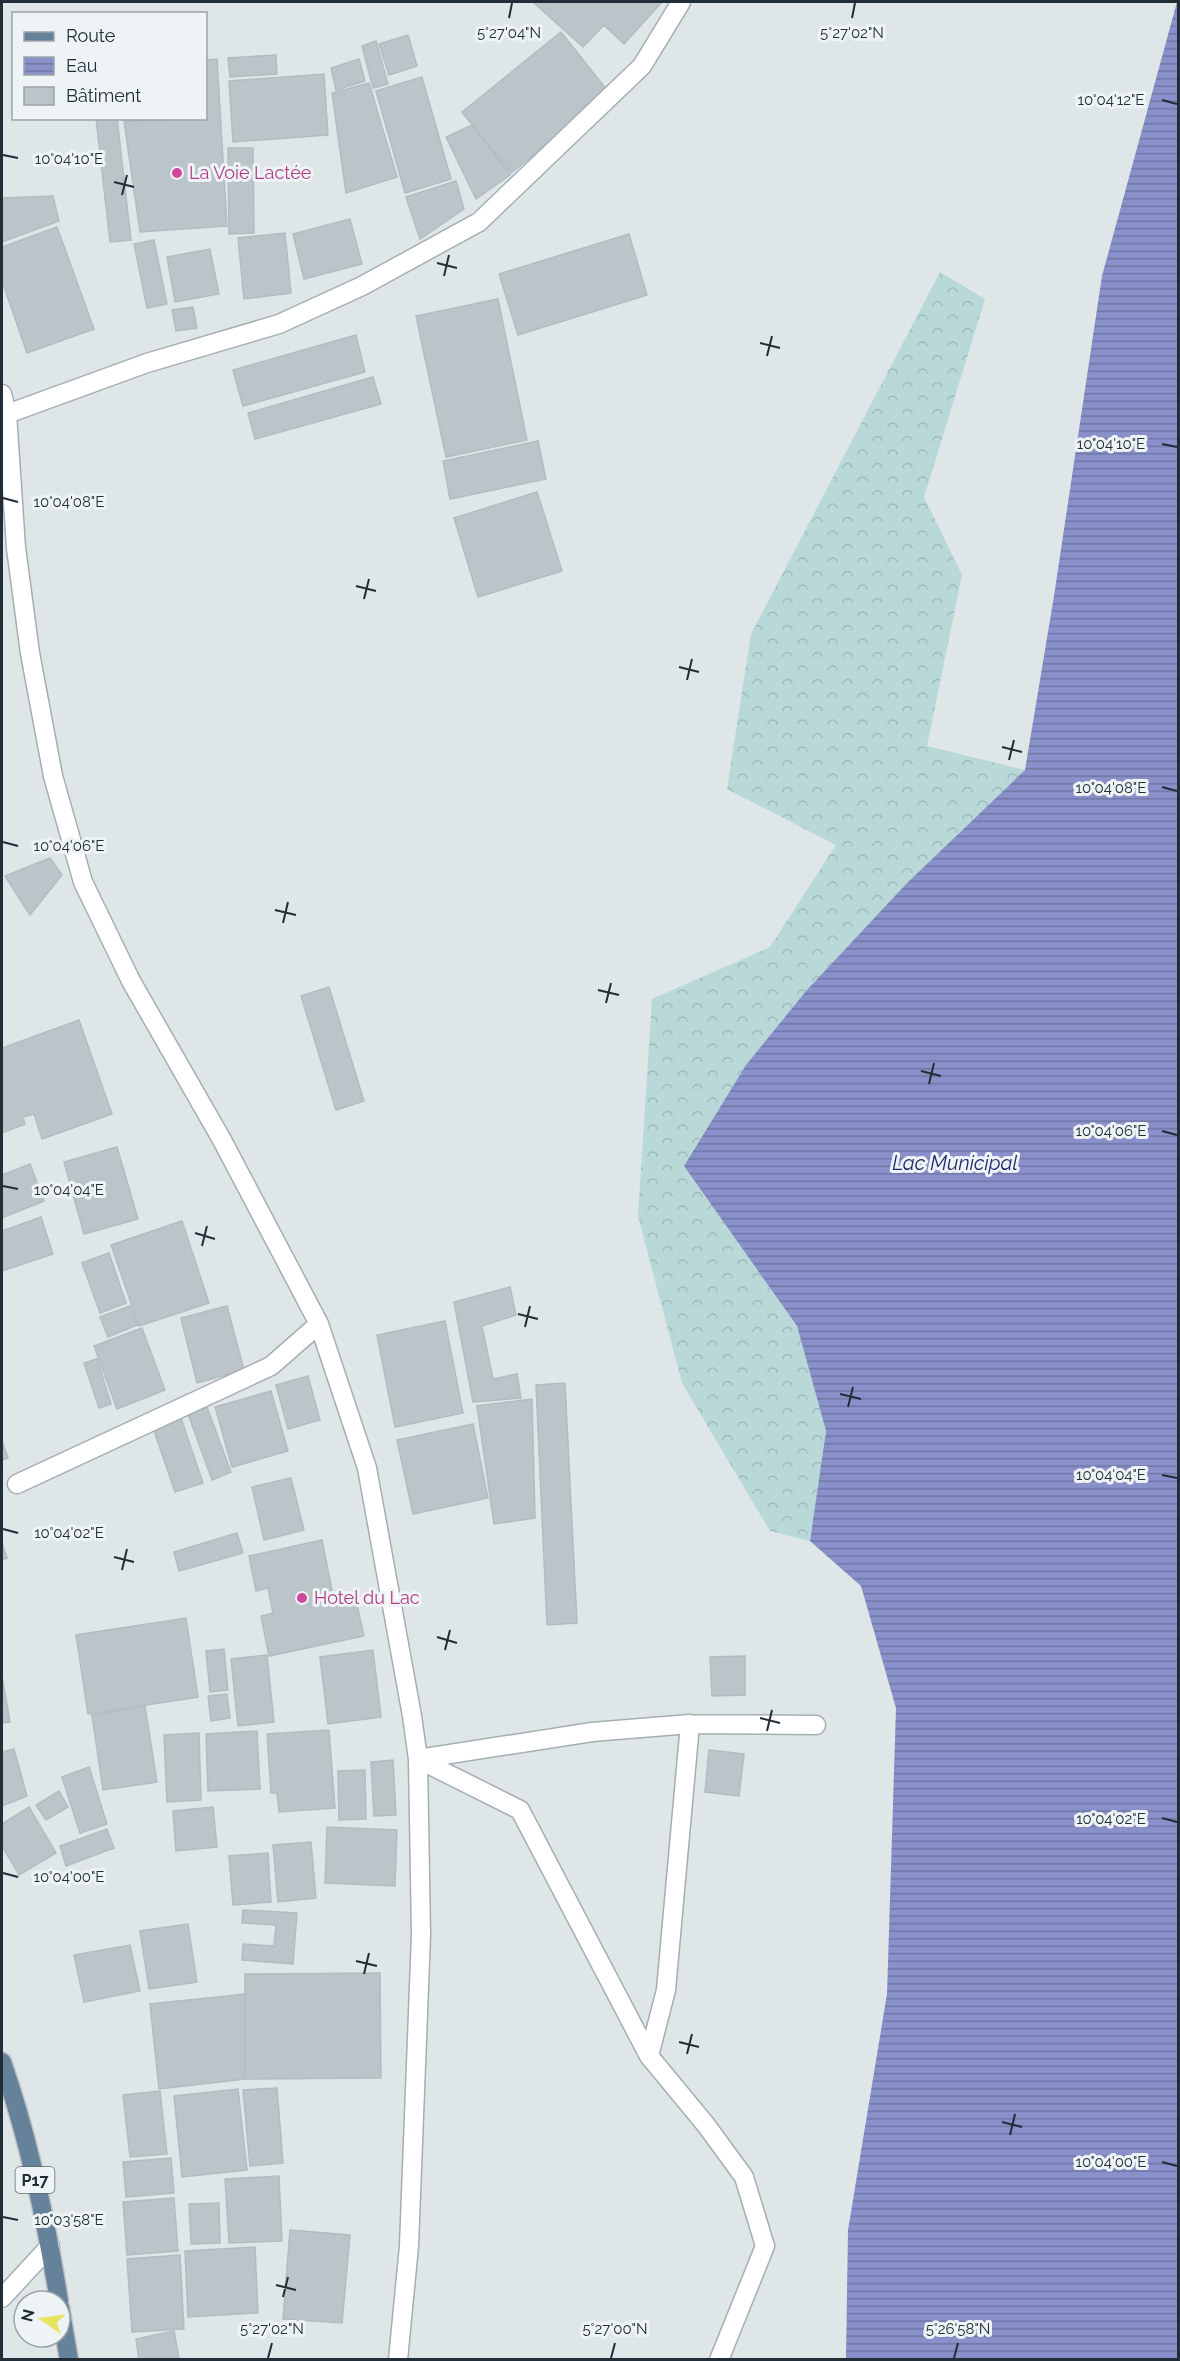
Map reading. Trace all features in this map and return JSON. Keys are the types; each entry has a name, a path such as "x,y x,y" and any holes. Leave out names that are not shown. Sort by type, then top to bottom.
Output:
{"main road":[{"name":"P17","path":"2,2062 17,2107 50,2246 57,2289"}],"street":[{"path":"8,414 147,363 279,324 362,286 479,222 642,66 681,2"},
{"path":"2,394 8,414 16,548 30,653 53,776 83,882 131,981 222,1140 320,1324 368,1468 418,1759 421,1935 409,2246 398,2360"},
{"path":"17,1484 271,1366 320,1324"},
{"path":"418,1759 592,1732 690,1724 816,1725"},
{"path":"649,2056 666,1990 690,1724"},
{"path":"418,1759 520,1810 649,2056 706,2125 744,2177 765,2246 719,2360"},
{"path":"2,2298 50,2246"}],"green space":[{"path":"940,272 985,299 924,497 962,575 927,746 1025,770 907,883 806,991 746,1065 684,1166 797,1326 826,1431 810,1541 770,1531 682,1383 638,1216 652,999 770,947 836,845 727,789 751,634"}],"water":[{"name":"Lac Municipal","path":"1177,2 1178,2359 846,2359 848,2230 887,1994 896,1708 861,1586 810,1541 826,1431 797,1326 684,1166 746,1065 806,991 907,883 1025,770 1054,596 1102,276"}],"building":[{"path":"533,2 662,2 624,44 604,25 583,47"},
{"path":"561,32 610,94 511,173 462,112"},
{"path":"408,35 417,66 389,75 379,44"},
{"path":"376,41 388,84 373,88 362,46"},
{"path":"276,55 277,74 230,77 228,58"},
{"name":"La Voie Lactée","path":"217,59 227,226 140,232 124,121 207,120 207,60"},
{"path":"359,59 365,81 336,90 331,68"},
{"path":"324,74 328,135 233,142 229,81"},
{"path":"422,77 451,179 405,193 376,91"},
{"path":"369,83 397,177 346,193 332,93"},
{"path":"96,120 117,120 131,240 110,242"},
{"path":"472,125 510,175 476,199 446,137"},
{"path":"228,148 253,148 254,233 229,234"},
{"path":"456,181 464,209 420,239 406,197"},
{"path":"53,196 59,221 2,242 2,198"},
{"path":"350,219 362,264 304,279 293,234"},
{"path":"57,227 94,329 27,353 2,281 2,247"},
{"path":"285,233 291,293 244,299 238,238"},
{"path":"629,234 647,295 518,335 499,274"},
{"path":"154,240 167,304 147,308 134,244"},
{"path":"210,249 219,294 175,302 167,257"},
{"path":"498,299 527,440 446,457 416,316"},
{"path":"193,307 197,328 176,331 172,310"},
{"path":"356,335 365,372 243,406 233,370"},
{"path":"373,377 381,404 255,439 248,413"},
{"path":"538,441 546,479 450,499 443,461"},
{"path":"537,492 562,571 478,597 454,518"},
{"path":"50,858 62,875 30,915 5,876"},
{"path":"329,987 364,1101 336,1110 301,996"},
{"path":"79,1020 112,1114 42,1139 34,1114 23,1117 25,1124 2,1133 2,1048"},
{"path":"117,1147 138,1219 84,1234 64,1162"},
{"path":"30,1164 44,1201 2,1218 2,1175"},
{"path":"41,1217 53,1254 2,1271 2,1231"},
{"path":"182,1221 209,1303 139,1326 111,1245"},
{"path":"109,1253 126,1303 100,1313 82,1263"},
{"path":"510,1287 516,1315 482,1326 493,1379 517,1374 521,1398 473,1402 454,1302"},
{"path":"130,1306 137,1325 108,1337 100,1317"},
{"path":"227,1306 244,1370 197,1383 181,1318"},
{"path":"445,1321 463,1413 395,1427 377,1335"},
{"path":"142,1328 165,1390 117,1409 94,1346"},
{"path":"97,1359 111,1404 99,1408 84,1363"},
{"path":"308,1376 320,1420 288,1429 276,1385"},
{"path":"565,1383 577,1623 547,1625 536,1385"},
{"path":"271,1391 288,1451 232,1467 215,1407"},
{"path":"532,1399 535,1518 494,1524 477,1406"},
{"path":"207,1407 231,1472 212,1480 188,1414"},
{"path":"180,1415 203,1483 175,1492 152,1425"},
{"path":"473,1424 488,1498 413,1514 397,1440"},
{"path":"2,1441 8,1458 2,1460"},
{"path":"291,1478 304,1530 264,1540 252,1487"},
{"path":"237,1533 243,1553 179,1571 174,1552"},
{"name":"Hotel du Lac","path":"322,1540 334,1600 355,1596 364,1636 269,1656 261,1616 273,1613 268,1588 256,1591 249,1556"},
{"path":"2,1543 7,1558 2,1560"},
{"path":"186,1618 198,1697 88,1714 76,1635"},
{"path":"224,1649 228,1690 210,1692 206,1651"},
{"path":"373,1650 381,1717 328,1724 320,1657"},
{"path":"267,1655 274,1722 238,1726 231,1659"},
{"path":"745,1656 745,1695 712,1696 710,1657"},
{"path":"2,1676 10,1722 2,1723"},
{"path":"227,1694 230,1718 211,1721 208,1696"},
{"path":"145,1706 157,1782 103,1790 92,1715"},
{"path":"329,1730 335,1808 279,1812 277,1793 271,1793 267,1734"},
{"path":"257,1731 260,1789 208,1791 206,1734"},
{"path":"199,1733 201,1800 167,1802 164,1735"},
{"path":"14,1749 27,1796 2,1806 2,1752"},
{"path":"709,1750 744,1754 739,1796 705,1792"},
{"path":"393,1760 396,1815 374,1816 371,1762"},
{"path":"89,1767 107,1824 80,1833 62,1777"},
{"path":"365,1770 366,1819 339,1820 338,1771"},
{"path":"59,1791 68,1807 46,1820 36,1805"},
{"path":"29,1807 56,1853 19,1875 2,1846 2,1824"},
{"path":"213,1807 217,1847 176,1851 173,1811"},
{"path":"327,1827 397,1830 395,1886 325,1883"},
{"path":"107,1829 114,1848 66,1866 60,1846"},
{"path":"311,1842 316,1898 278,1902 273,1845"},
{"path":"268,1853 271,1902 233,1905 229,1856"},
{"path":"243,1910 297,1913 293,1964 242,1960 243,1944 274,1946 276,1925 242,1923"},
{"path":"188,1924 197,1982 149,1989 140,1931"},
{"path":"130,1945 140,1991 84,2002 74,1955"},
{"path":"380,1973 381,2078 245,2079 245,1974"},
{"path":"245,1994 245,2079 159,2089 150,2004"},
{"path":"277,2088 283,2163 250,2166 243,2090"},
{"path":"238,2089 247,2170 182,2177 174,2096"},
{"path":"160,2091 167,2154 130,2157 123,2095"},
{"path":"171,2158 174,2193 126,2197 123,2162"},
{"path":"279,2176 282,2241 229,2243 225,2179"},
{"path":"174,2198 178,2251 127,2255 123,2202"},
{"path":"219,2203 220,2243 191,2244 189,2204"},
{"path":"290,2230 350,2235 342,2323 283,2319"},
{"path":"255,2247 258,2313 188,2317 185,2251"},
{"path":"180,2255 184,2329 132,2332 127,2259"},
{"path":"174,2331 179,2358 139,2360 136,2339"}],"place":[{"name":"La Voie Lactée","path":"177,173"},
{"name":"Hotel du Lac","path":"302,1598"}]}
